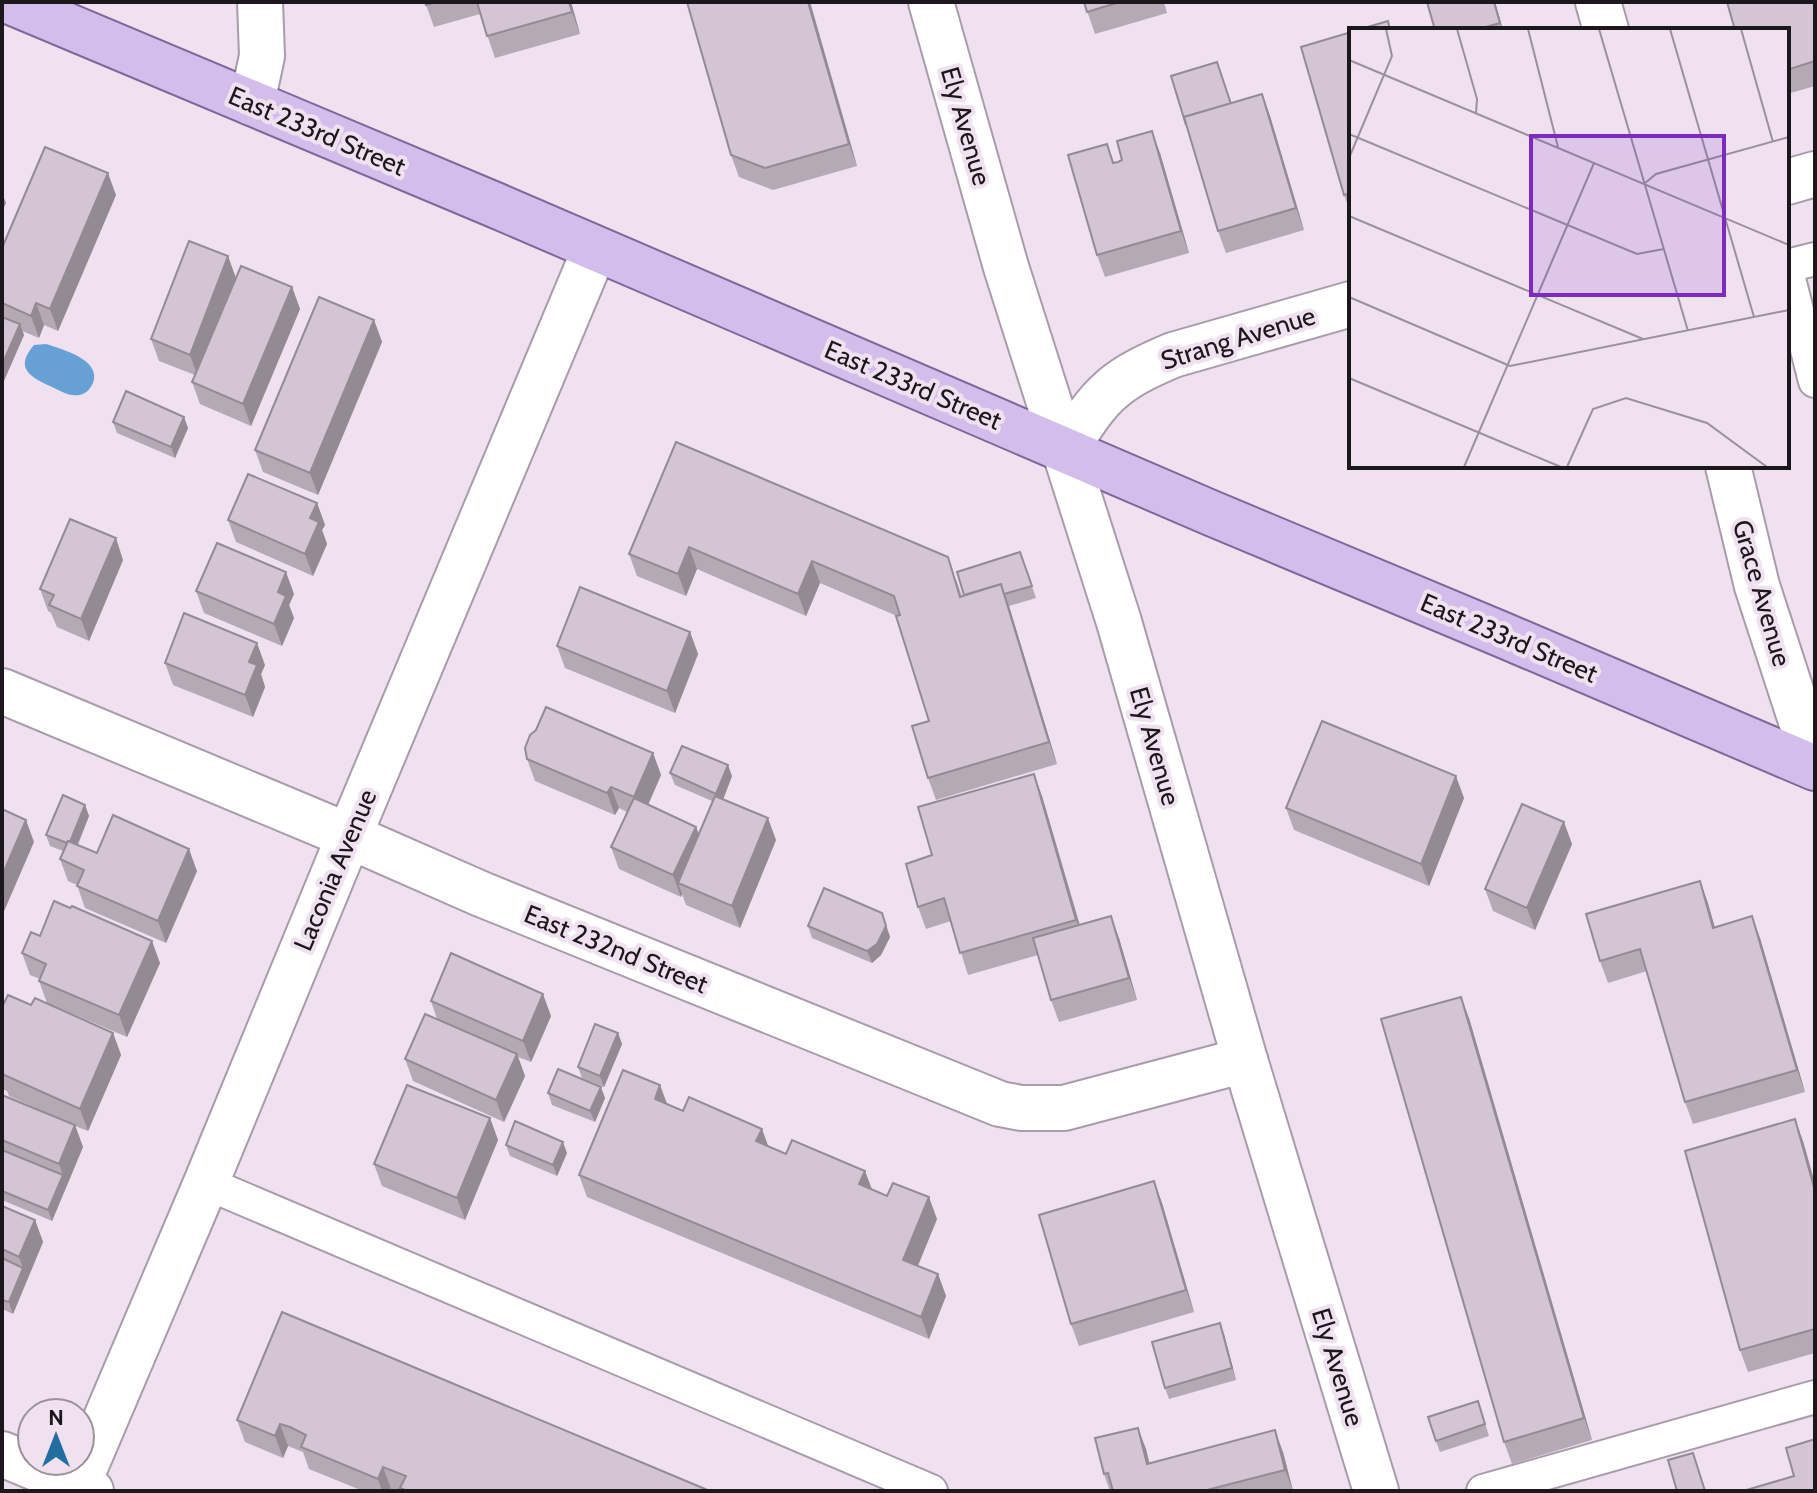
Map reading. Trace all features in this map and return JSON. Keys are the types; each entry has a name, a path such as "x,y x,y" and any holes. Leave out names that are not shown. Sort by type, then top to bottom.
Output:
{"main road":[{"name":"East 233rd Street","path":"11,2 1815,766"}],"street":[{"path":"252,103 262,56 260,2"},
{"name":"Ely Avenue","path":"931,2 1006,267 1119,622 1245,1060 1376,1491"},
{"path":"1598,2 1605,28"},
{"path":"1789,181 1815,174"},
{"name":"Laconia Avenue","path":"81,1489 349,836 595,249"},
{"name":"Strang Avenue","path":"1066,450 1091,411 1111,389 1148,366 1173,355 1349,305"},
{"name":"Grace Avenue","path":"1728,468 1757,586 1815,766"},
{"name":"East 232nd Street","path":"2,691 481,894 1000,1104 1021,1108 1064,1108 1245,1060"},
{"path":"2,1454 81,1489"}],"lane":[{"path":"1789,268 1815,259"},
{"path":"1789,281 1805,373"},
{"path":"206,1183 931,1491"},
{"path":"1483,1491 1815,1397"}],"water":[{"path":"46,344 79,357 92,368 93,383 88,391 79,395 68,394 30,374 25,365 28,353 34,345"}],"building":[{"path":"477,2 569,2 572,12 487,36"},
{"path":"687,2 808,2 849,144 765,168 731,155"},
{"path":"1084,2 1120,2 1087,12"},
{"path":"1427,2 1494,2 1500,23 1482,28 1434,28"},
{"path":"1727,2 1815,2 1815,61 1789,69 1789,28 1734,28"},
{"path":"1388,21 1390,28 1364,28"},
{"path":"1349,33 1349,194 1344,195 1301,47"},
{"path":"1217,62 1231,104 1184,117 1186,125 1171,76"},
{"path":"1262,94 1296,208 1218,231 1184,117"},
{"path":"1152,131 1181,231 1097,255 1068,155 1107,144 1113,163 1118,162 1122,160 1117,141"},
{"path":"45,147 108,173 50,309 36,303 31,316 2,303 2,248"},
{"path":"189,241 228,256 190,355 151,339"},
{"path":"241,266 292,287 243,404 192,382"},
{"path":"319,297 374,320 310,473 255,450"},
{"path":"2,317 20,324 2,365"},
{"path":"126,391 184,417 171,447 113,422"},
{"path":"676,442 948,557 960,597 1001,584 1049,742 928,778 912,726 929,721 896,616 900,615 894,596 812,561 798,594 689,547 678,574 629,554"},
{"path":"248,474 317,503 310,518 319,522 305,554 228,520"},
{"path":"70,519 116,538 81,619 49,605 54,595 40,589"},
{"path":"217,543 286,572 278,592 286,596 274,624 196,591"},
{"path":"1020,552 1032,586 1004,594 1001,584 964,595 957,572"},
{"path":"580,587 690,632 667,691 557,646"},
{"path":"184,613 257,643 249,662 257,665 245,695 165,663"},
{"path":"546,707 653,753 634,797 611,787 607,793 527,759 525,748"},
{"path":"1322,721 1456,776 1421,864 1286,808"},
{"path":"682,746 728,765 716,794 670,773"},
{"path":"1034,774 1076,920 960,953 944,898 918,907 906,864 932,855 918,807"},
{"path":"63,795 85,805 67,843 46,835"},
{"path":"715,796 768,818 732,906 678,883"},
{"path":"634,798 696,827 673,875 611,847"},
{"path":"1522,804 1564,822 1527,908 1485,889"},
{"path":"2,809 26,820 2,876"},
{"path":"113,815 189,849 158,921 77,886 84,870 60,859 68,841 97,853"},
{"path":"1700,881 1713,928 1752,916 1797,1070 1685,1102 1640,949 1600,961 1586,914"},
{"path":"824,888 882,913 886,926 877,944 867,951 808,926"},
{"path":"54,901 152,941 119,1015 39,981 46,964 22,953 31,932 40,936"},
{"path":"1111,916 1129,978 1051,1000 1033,938"},
{"path":"451,953 543,994 523,1041 431,1001"},
{"path":"8,995 31,1005 35,998 113,1033 80,1109 2,1074 2,1007"},
{"path":"1461,997 1584,1418 1504,1442 1381,1019"},
{"path":"425,1014 517,1054 496,1100 405,1059"},
{"path":"595,1024 618,1033 600,1076 578,1067"},
{"path":"558,1069 601,1087 590,1111 548,1093"},
{"path":"623,1070 660,1085 655,1099 683,1111 689,1097 762,1129 756,1141 786,1154 792,1140 865,1171 859,1184 887,1196 893,1183 929,1197 903,1260 938,1274 921,1317 579,1175"},
{"path":"407,1085 490,1118 457,1198 374,1164"},
{"path":"2,1095 75,1125 59,1164 2,1140"},
{"path":"1795,1119 1815,1191 1815,1329 1740,1350 1685,1151"},
{"path":"515,1121 563,1142 553,1165 506,1145"},
{"path":"2,1150 63,1175 48,1210 2,1191"},
{"path":"1154,1181 1186,1290 1071,1324 1039,1215"},
{"path":"2,1206 35,1220 19,1257 2,1249"},
{"path":"2,1258 23,1268 9,1302 2,1300"},
{"path":"282,1312 710,1491 407,1491 400,1488 406,1476 383,1467 378,1479 301,1447 306,1435 290,1427 280,1424 275,1436 237,1420"},
{"path":"1220,1323 1232,1368 1165,1388 1152,1342"},
{"path":"1478,1401 1485,1424 1436,1441 1428,1417"},
{"path":"1138,1428 1147,1464 1275,1430 1285,1470 1203,1491 1113,1491 1108,1473 1104,1474 1095,1438"},
{"path":"1815,1439 1815,1491 1743,1491 1794,1476 1786,1448"},
{"path":"1693,1453 1705,1491 1677,1491 1668,1460"}]}
